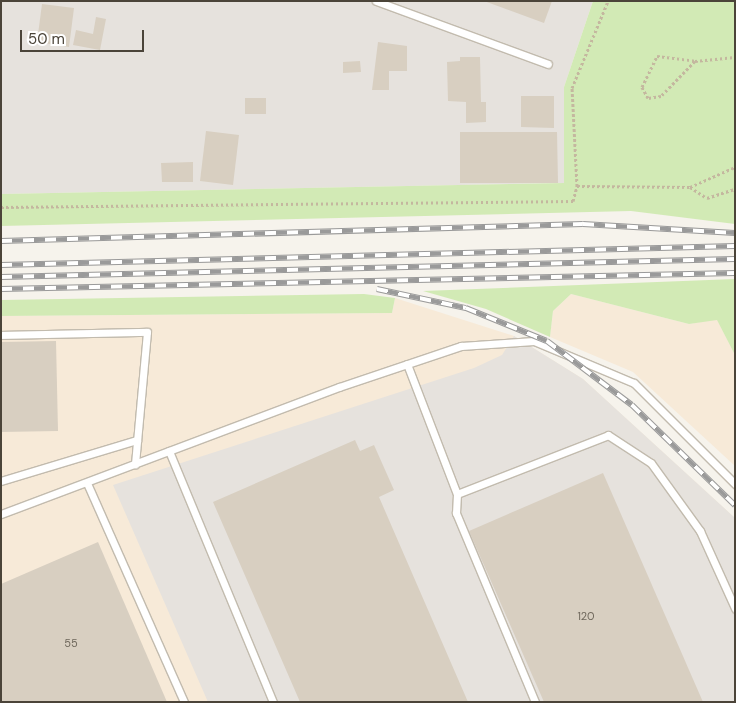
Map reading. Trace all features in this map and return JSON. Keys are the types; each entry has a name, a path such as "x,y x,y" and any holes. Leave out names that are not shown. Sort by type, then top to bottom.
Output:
{"lane":[{"path":"376,1 548,64"},
{"path":"1,335 147,332 135,464"},
{"path":"1,514 407,364 461,346 534,340 572,354 634,383 735,484"},
{"path":"407,364 457,494 456,513 535,702"},
{"path":"457,494 608,436 651,463 700,531 735,608"},
{"path":"1,480 137,440"},
{"path":"169,452 273,702"},
{"path":"87,483 184,702"}],"path":[{"path":"1,207 573,201 577,186 572,88 608,1"},
{"path":"695,62 661,96 648,98 642,87 657,56 695,62 735,57"},
{"path":"577,186 690,187 735,167"},
{"path":"690,187 707,198 735,189"}],"shaded area":[{"path":"1,1 593,1 564,87 564,183 1,194"},
{"path":"571,294 689,324 717,319 735,355 735,466 633,372 550,337 553,311"},
{"path":"395,298 514,336 583,379 735,518 735,702 1,702 1,316 392,313"},
{"path":"514,336 583,379 735,518 735,702 208,702 113,485 474,368 502,355"}],"green space":[{"path":"593,1 735,1 735,224 631,211 1,226 1,194 564,183 564,87"},
{"path":"735,279 735,355 717,320 689,324 571,294 553,311 550,337 486,309 423,291"},
{"path":"364,294 395,298 392,313 1,316 1,300"}],"building":[{"path":"484,1 552,1 544,23"},
{"path":"42,4 74,8 69,47 37,42"},
{"path":"96,17 106,19 100,50 73,45 76,30 93,34"},
{"path":"378,42 407,46 407,71 389,71 389,90 372,90"},
{"path":"460,57 480,57 481,102 486,102 486,122 466,123 466,102 448,101 447,62 460,61"},
{"path":"360,61 361,72 343,73 343,62"},
{"path":"521,96 554,96 554,128 521,127"},
{"path":"245,98 266,98 266,114 245,114"},
{"path":"206,131 239,135 233,185 200,181"},
{"path":"460,132 557,132 558,183 460,183"},
{"path":"193,162 193,182 162,182 161,163"},
{"path":"56,341 58,431 1,432 1,342"},
{"path":"355,440 360,451 374,445 394,490 379,497 468,702 300,702 213,502"},
{"path":"603,473 703,702 544,702 469,531"},
{"path":"98,542 167,702 1,702 1,584"}],"railway":[{"path":"1,241 583,224 735,233"},
{"path":"1,265 735,246"},
{"path":"1,277 735,259"},
{"path":"1,289 735,273"},
{"path":"377,289 466,308 547,341 632,405 735,505"}]}
